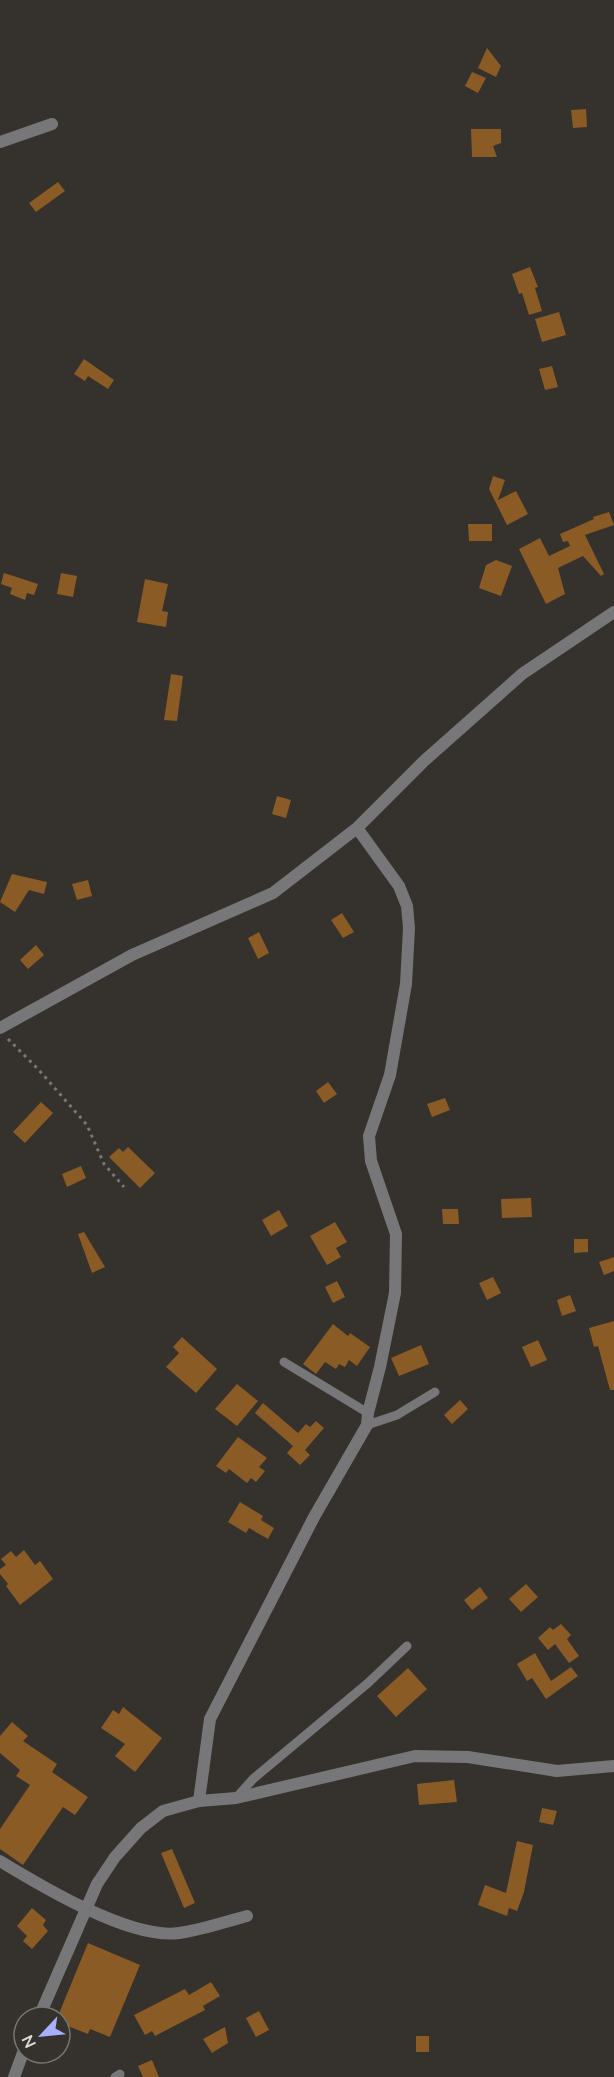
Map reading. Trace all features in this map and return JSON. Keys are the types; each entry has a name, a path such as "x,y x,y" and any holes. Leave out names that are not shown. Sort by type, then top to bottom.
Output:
{"street":[{"path":"0,142 52,124"},
{"path":"4,1034 132,955 273,893 357,828 424,761 522,674 614,612"},
{"path":"199,1801 210,1719 314,1517 368,1419 395,1293 396,1234 371,1161 369,1136 390,1076 406,984 409,928 407,906 399,886 357,828"},
{"path":"44,2005 97,1884 115,1857 141,1828 163,1811 199,1801 236,1798 415,1756 468,1756 557,1771 614,1766"},
{"path":"0,1861 85,1908 145,1931 177,1934 247,1916"}],"lane":[{"path":"284,1362 368,1419 397,1415 435,1392"},
{"path":"236,1798 253,1779 368,1683 407,1646"}],"path":[{"path":"4,1034 87,1125 104,1164 124,1187"}],"building":[{"path":"487,48 501,66 496,77 478,68"},
{"path":"472,72 486,78 478,93 465,86"},
{"path":"586,109 587,127 573,128 571,110"},
{"path":"471,129 501,129 501,143 493,146 497,157 472,157"},
{"path":"58,182 65,191 36,212 29,203"},
{"path":"530,267 538,287 535,288 542,311 529,315 522,293 519,294 512,274"},
{"path":"559,312 566,335 542,342 535,319"},
{"path":"84,359 114,380 108,389 88,376 85,381 74,374"},
{"path":"552,366 558,387 545,390 539,369"},
{"path":"493,476 505,480 498,500 516,491 528,514 507,525 489,489"},
{"path":"609,512 614,525 585,535 604,574 601,576 583,556 558,568 565,594 546,604 519,549 540,538 549,556 570,546 568,541 563,542 560,534 594,519 593,517"},
{"path":"468,524 492,524 492,541 469,541"},
{"path":"496,560 512,566 501,596 479,588 486,565"},
{"path":"4,573 38,584 34,595 27,593 25,600 10,594 12,588 1,584"},
{"path":"61,573 77,576 73,597 57,594"},
{"path":"145,579 168,584 162,611 168,612 166,627 137,622"},
{"path":"171,674 183,676 177,721 164,720"},
{"path":"277,796 291,800 286,818 272,814"},
{"path":"12,874 47,882 44,894 29,890 15,912 0,902"},
{"path":"88,880 92,896 77,900 72,884"},
{"path":"342,913 354,932 343,938 331,920"},
{"path":"259,932 269,953 258,959 248,938"},
{"path":"36,945 44,955 28,969 20,960"},
{"path":"328,1082 337,1094 324,1103 316,1091"},
{"path":"445,1098 450,1110 432,1117 427,1104"},
{"path":"41,1102 53,1113 25,1143 13,1132"},
{"path":"128,1147 155,1173 140,1188 109,1157 119,1148 123,1152"},
{"path":"81,1166 86,1178 67,1187 62,1174"},
{"path":"531,1198 532,1217 502,1218 501,1199"},
{"path":"442,1209 458,1209 459,1224 443,1224"},
{"path":"279,1210 288,1226 271,1236 262,1220"},
{"path":"335,1222 347,1242 336,1248 341,1257 327,1265 310,1236"},
{"path":"84,1232 105,1267 92,1273 78,1234"},
{"path":"574,1239 588,1239 588,1252 574,1253"},
{"path":"614,1257 614,1271 604,1275 599,1262"},
{"path":"493,1277 501,1293 487,1300 479,1283"},
{"path":"337,1281 345,1297 333,1303 325,1287"},
{"path":"570,1295 576,1311 562,1316 557,1300"},
{"path":"614,1321 614,1390 610,1390 598,1346 594,1347 589,1328"},
{"path":"333,1324 348,1336 350,1333 370,1347 357,1366 349,1360 345,1367 339,1364 336,1369 325,1362 316,1374 303,1364"},
{"path":"182,1337 217,1369 196,1393 166,1367 179,1353 173,1347"},
{"path":"538,1340 547,1360 531,1367 522,1347"},
{"path":"421,1345 429,1364 399,1376 391,1358"},
{"path":"237,1384 258,1401 237,1426 215,1409"},
{"path":"460,1400 468,1409 452,1424 444,1415"},
{"path":"263,1403 298,1433 306,1424 310,1427 316,1421 324,1428 305,1450 310,1455 300,1465 287,1453 293,1446 255,1413"},
{"path":"238,1437 267,1458 259,1467 265,1471 256,1482 251,1478 247,1483 229,1469 226,1473 216,1466"},
{"path":"240,1502 263,1516 261,1520 274,1528 268,1539 249,1528 246,1533 228,1522"},
{"path":"24,1550 35,1565 40,1561 53,1579 20,1605 6,1586 8,1584 0,1574 0,1569 6,1565 1,1559 11,1551 16,1557"},
{"path":"526,1584 538,1597 521,1612 509,1599"},
{"path":"480,1587 488,1598 472,1610 464,1600"},
{"path":"561,1624 571,1635 567,1639 579,1656 569,1663 555,1644 548,1650 538,1638 550,1627 553,1630"},
{"path":"535,1653 551,1681 571,1667 578,1676 546,1699 532,1678 527,1681 517,1664"},
{"path":"408,1668 427,1689 396,1717 377,1696"},
{"path":"123,1707 162,1738 135,1772 115,1756 125,1744 101,1728 113,1710 119,1714"},
{"path":"12,1722 28,1736 23,1741 57,1764 52,1772 88,1797 75,1815 63,1807 23,1865 0,1849 0,1829 30,1785 16,1776 20,1770 0,1753 0,1736"},
{"path":"454,1780 457,1802 419,1805 417,1784"},
{"path":"542,1808 557,1811 553,1825 539,1822"},
{"path":"517,1841 533,1845 524,1892 517,1911 509,1908 507,1916 478,1905 485,1885 506,1893"},
{"path":"172,1849 195,1903 184,1908 161,1853"},
{"path":"32,1908 46,1920 43,1925 48,1931 32,1949 23,1941 27,1936 17,1926"},
{"path":"88,1943 140,1965 110,2037 90,2029 88,2034 72,2028 72,2005 62,2005"},
{"path":"211,1982 220,1996 203,2006 205,2010 155,2036 152,2031 145,2035 134,2015 185,1989 189,1995"},
{"path":"259,2011 269,2030 256,2037 246,2018"},
{"path":"225,2027 228,2043 212,2053 203,2039"},
{"path":"416,2036 429,2036 429,2052 416,2052"},
{"path":"152,2060 159,2077 143,2077 138,2066"}]}
